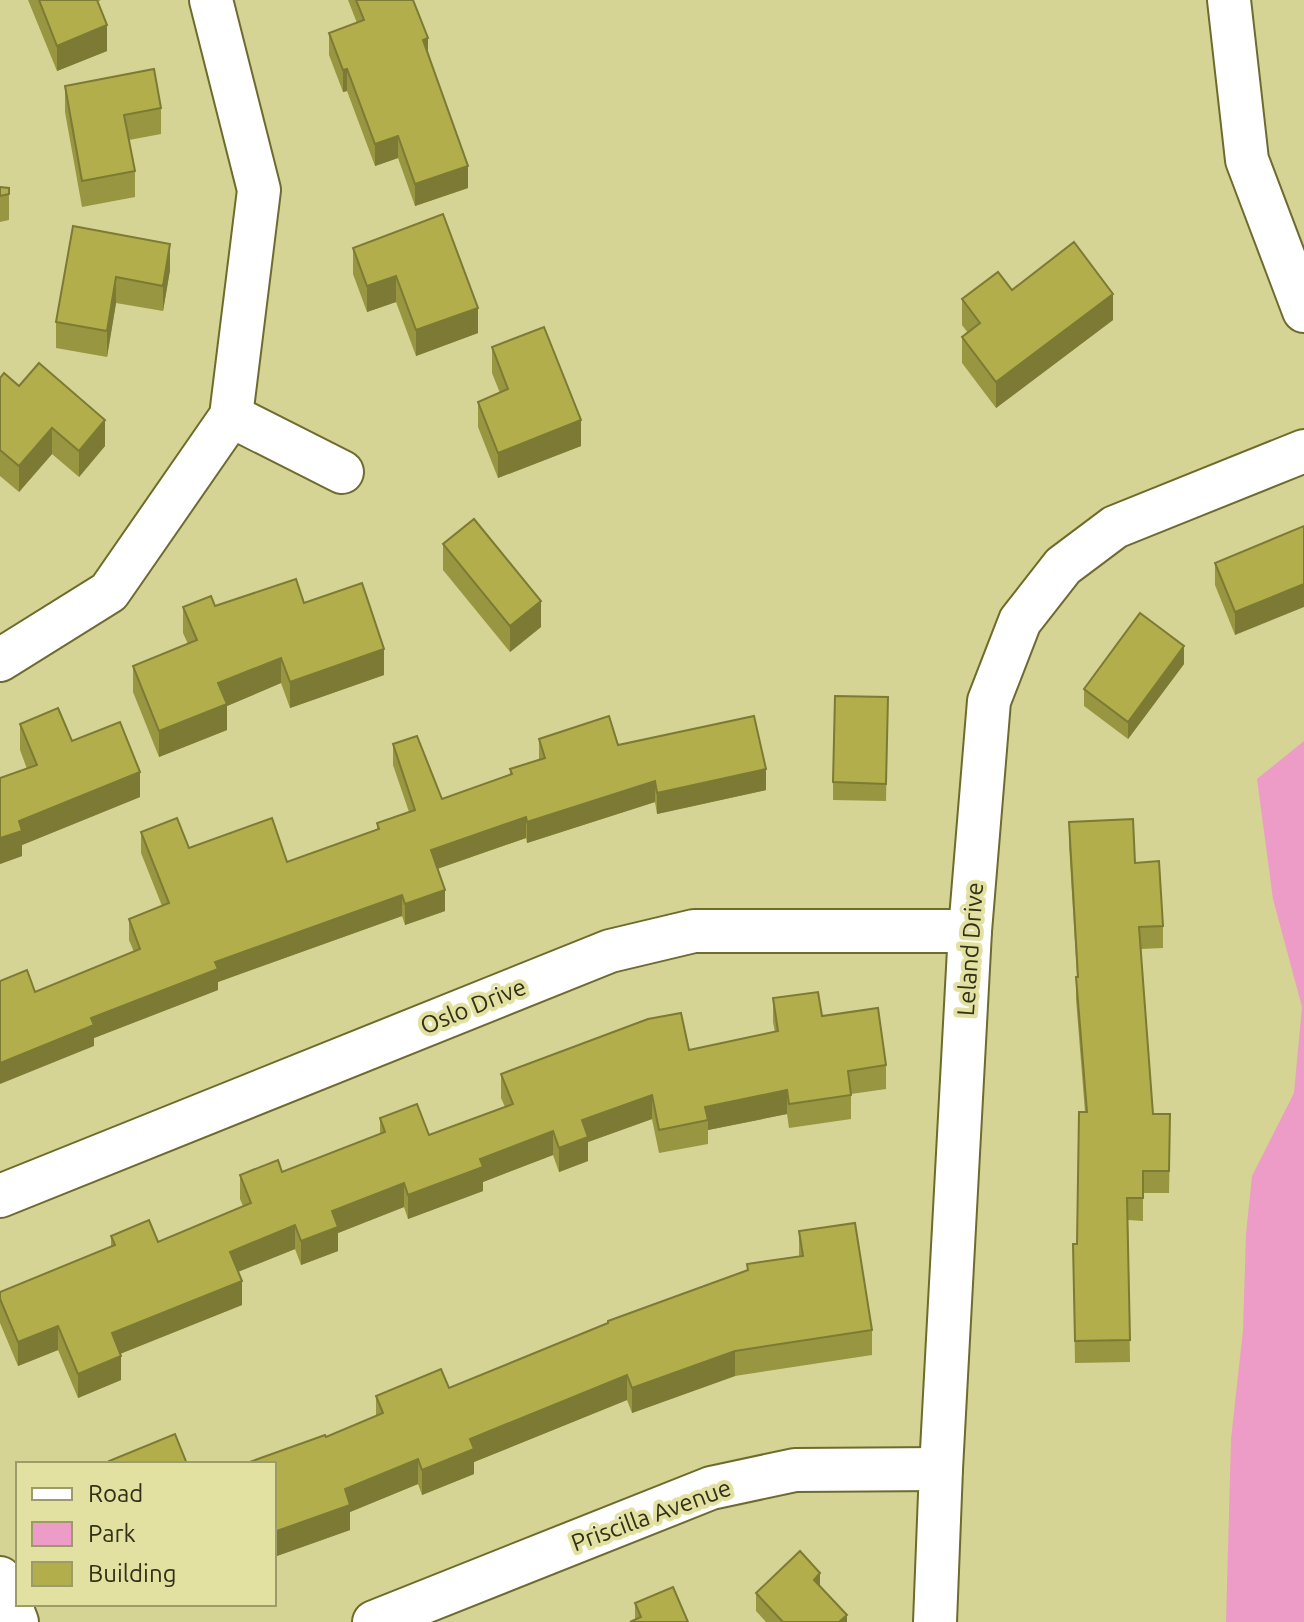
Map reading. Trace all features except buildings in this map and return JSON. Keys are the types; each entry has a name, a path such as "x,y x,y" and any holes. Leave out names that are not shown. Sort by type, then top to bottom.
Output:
{"street":[{"path":"0,660 109,592 231,416 259,190 211,0"},
{"path":"1229,0 1247,160 1304,311"},
{"path":"231,416 342,472"},
{"name":"Leland Drive","path":"935,1622 970,931 989,701 1020,621 1063,566 1115,527 1304,451"},
{"name":"Oslo Drive","path":"0,1196 610,951 694,931 970,931"},
{"name":"Priscilla Avenue","path":"374,1622 711,1488 795,1470 941,1469"},
{"path":"0,1578 17,1622"}],"green space":[{"path":"1304,741 1304,1622 1226,1622 1231,1439 1243,1330 1246,1234 1252,1176 1294,1093 1302,1007 1273,899 1257,779"}]}
